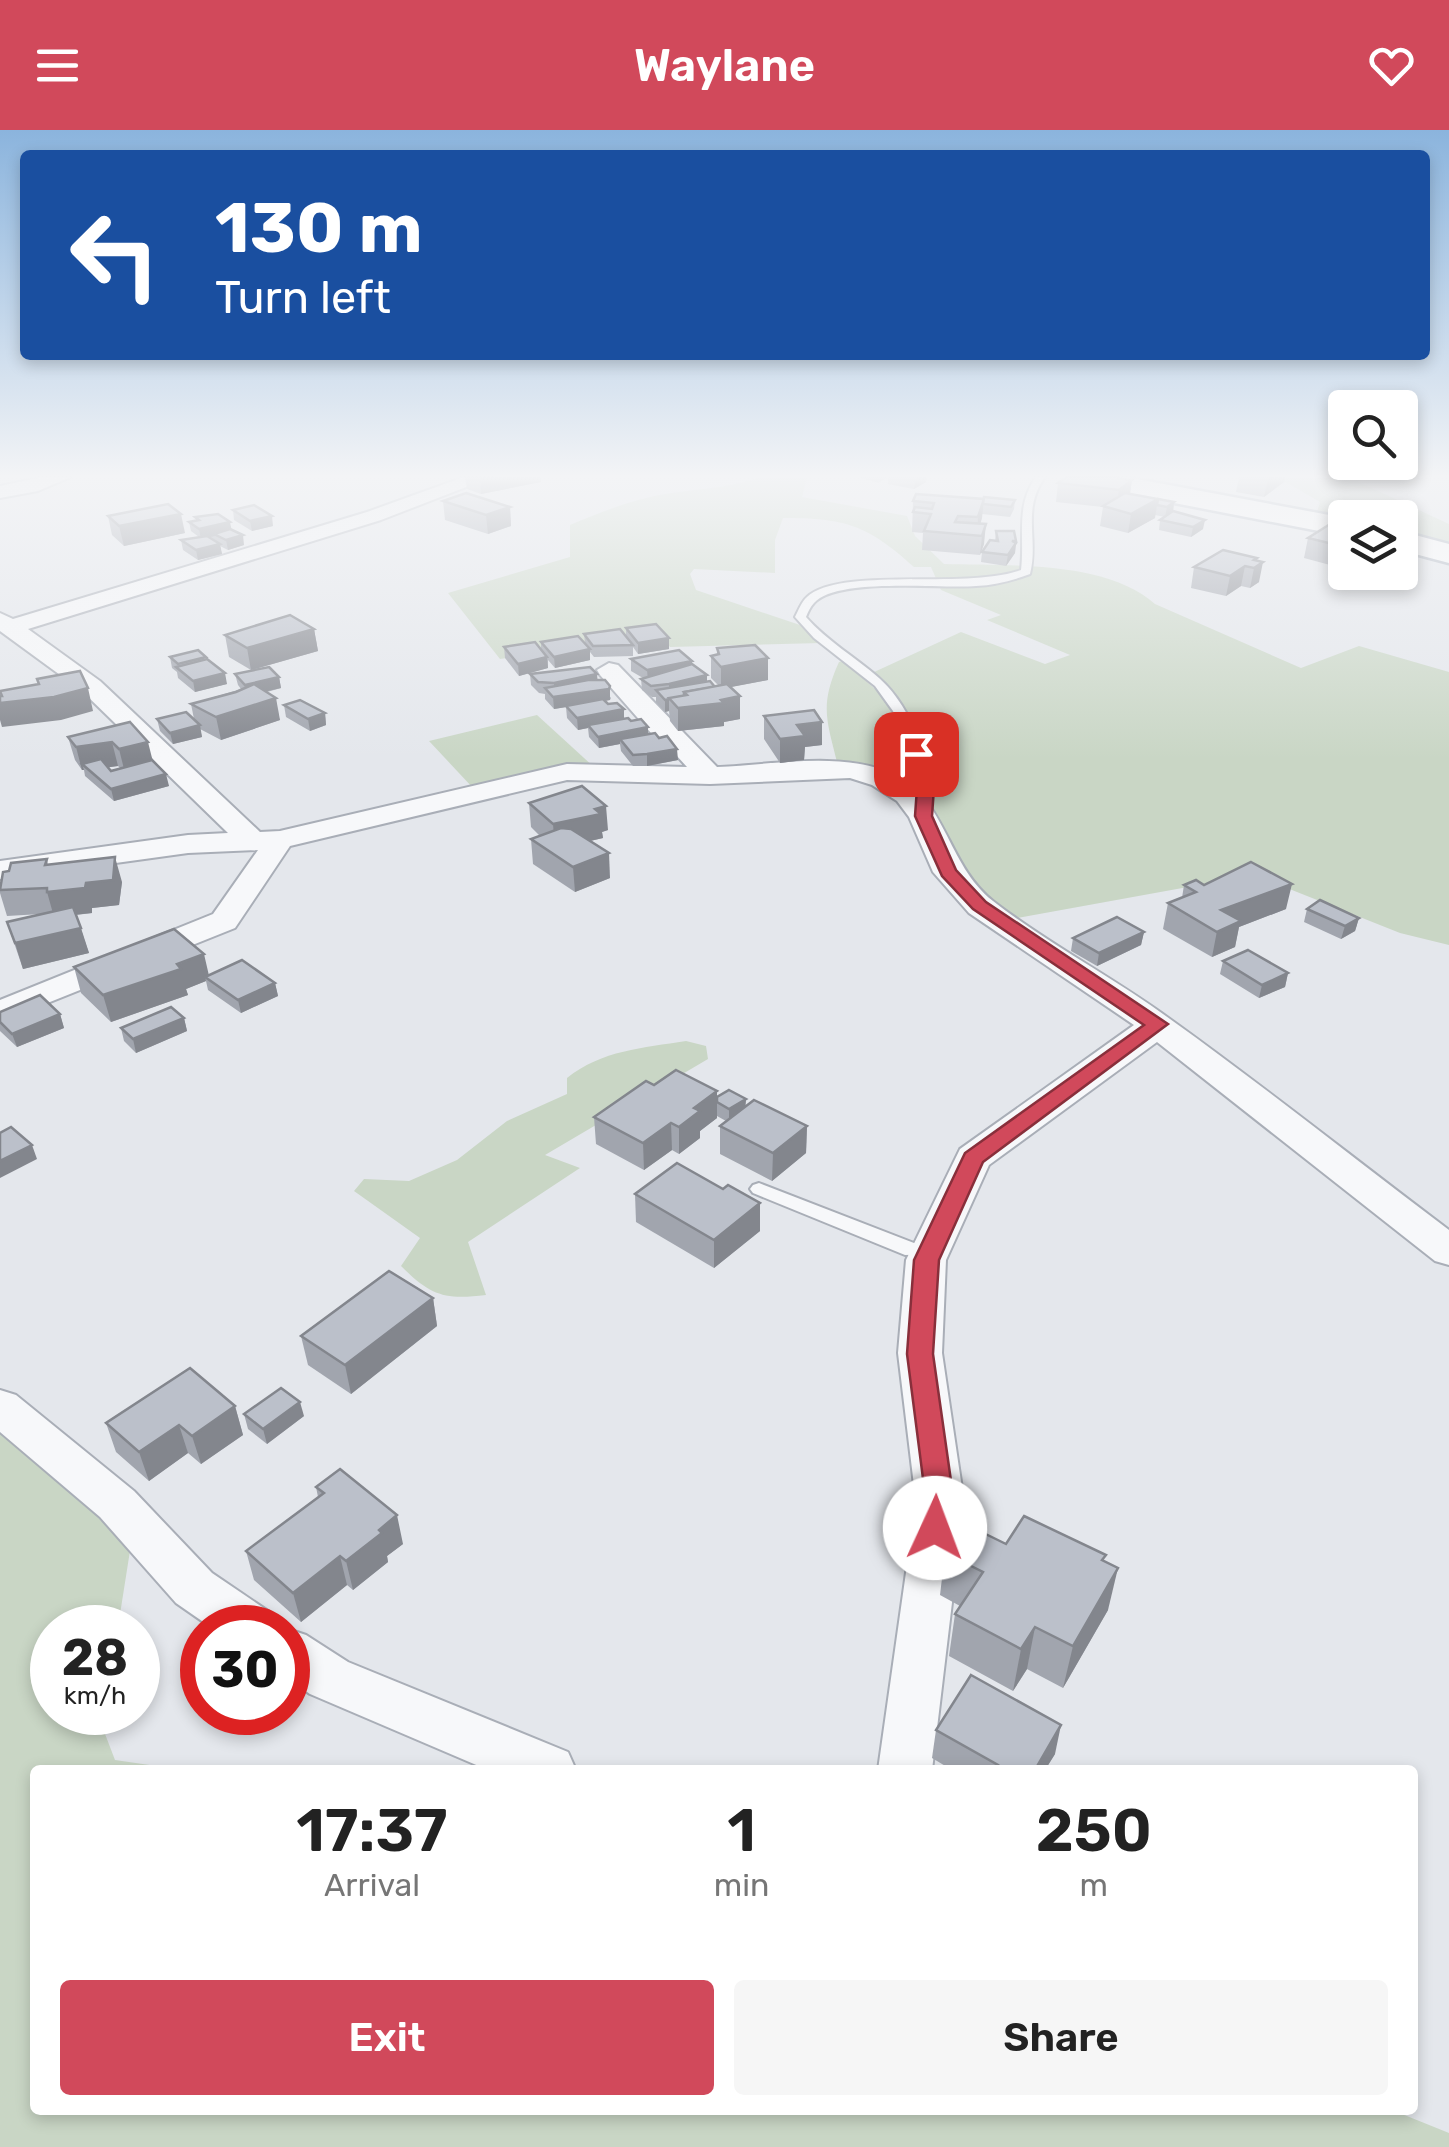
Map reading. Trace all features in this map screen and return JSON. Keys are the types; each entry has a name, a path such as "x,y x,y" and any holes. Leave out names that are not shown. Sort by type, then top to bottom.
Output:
{"street":[{"path":"5,624 186,571"},
{"path":"5,624 91,686 265,840"},
{"path":"639,664 600,671 666,735 675,738 710,776"},
{"path":"0,870 265,840 566,772 710,776 852,770 882,780 906,795 923,816 948,872 980,906 1158,1024 1449,1251"},
{"path":"0,1012 224,921 265,840"},
{"path":"906,1765 940,1502 920,1354 926,1260 973,1158 1158,1024"},
{"path":"0,1407 117,1504 194,1588 219,1605"},
{"path":"310,1665 329,1678 538,1765"}],"lane":[{"path":"923,816 926,788 891,700 882,687 812,632 800,617 802,607 812,595 850,585 997,584 1013,581 1026,571"},
{"path":"759,1189 912,1250 932,1249"}],"green space":[{"path":"522,571 692,571 696,590 800,625 821,643 670,647 659,635 500,659 448,593"},
{"path":"933,571 1073,571 1110,579 1155,604 1301,668 1359,646 1449,672 1449,945 1400,933 1254,875 1012,919 961,871 930,812 921,753 872,673 961,632 1045,664 1070,655 987,620 1001,615 941,590"},
{"path":"844,661 886,699 915,767 879,773 838,766 827,702 839,662"},
{"path":"537,715 595,768 473,788 429,741"},
{"path":"686,1041 706,1046 708,1059 545,1155 580,1168 468,1242 486,1295 449,1296 421,1284 401,1266 420,1238 354,1191 364,1179 409,1181 457,1160 507,1121 567,1094 567,1078 594,1061"},
{"path":"0,1420 132,1538 121,1605 30,1605 30,1735 105,1735 115,1760 150,1765 30,1765 30,2115 1404,2115 1449,2133 1449,2147 0,2147"}],"building":[{"path":"1211,571 1237,571 1230,576"},
{"path":"290,615 314,629 247,648 225,635"},
{"path":"656,624 669,638 638,643 626,628"},
{"path":"620,629 633,645 593,646 584,634"},
{"path":"578,636 590,649 554,657 541,642"},
{"path":"535,642 547,657 518,664 504,647"},
{"path":"755,645 768,658 721,667 711,656 719,654 717,648"},
{"path":"198,650 206,657 178,664 170,657"},
{"path":"679,650 692,661 647,670 631,659"},
{"path":"207,659 225,673 193,681 176,667"},
{"path":"692,664 707,675 651,686 641,679"},
{"path":"269,667 279,677 245,685 235,674"},
{"path":"590,667 597,674 554,683 538,682 530,674"},
{"path":"80,671 88,688 54,697 0,703 0,691"},
{"path":"605,680 609,689 553,697 545,688"},
{"path":"710,681 715,687 665,700 656,690"},
{"path":"254,684 276,698 216,717 191,704 236,692"},
{"path":"727,684 740,696 721,700 724,703 678,708 669,698 687,695 684,692"},
{"path":"603,699 624,709 577,718 566,706"},
{"path":"300,700 325,713 308,719 284,705"},
{"path":"814,710 822,722 797,725 805,736 780,739 764,716"},
{"path":"186,712 200,725 170,733 157,719"},
{"path":"641,719 648,727 598,737 588,725"},
{"path":"130,722 148,742 119,749 112,742 76,747 68,737"},
{"path":"655,733 659,738 667,736 677,749 633,755 620,739"},
{"path":"101,759 111,771 152,760 166,774 111,789 82,764"},
{"path":"582,786 606,806 595,809 601,814 553,824 529,803"},
{"path":"561,828 571,829 609,853 573,867 531,839"},
{"path":"115,857 113,880 47,892 47,888 0,890 3,872 9,871 11,863 47,859 45,865"},
{"path":"1251,862 1292,884 1221,910 1241,921 1217,932 1168,903 1196,892 1184,885 1196,880 1204,885"},
{"path":"1320,900 1359,918 1345,926 1307,909"},
{"path":"73,907 81,928 15,943 7,922"},
{"path":"1117,917 1144,932 1099,953 1073,938"},
{"path":"174,929 204,954 177,964 181,969 103,995 74,967"},
{"path":"1248,950 1288,973 1262,985 1223,961"},
{"path":"242,960 275,983 238,1000 205,977"},
{"path":"40,995 60,1014 12,1034 0,1022 0,1012"},
{"path":"171,1007 184,1018 133,1039 121,1028"},
{"path":"676,1070 717,1091 694,1108 700,1111 679,1127 671,1123 643,1143 594,1117 646,1081 654,1085"},
{"path":"729,1090 746,1099 729,1109 717,1102 717,1097"},
{"path":"754,1100 807,1126 773,1153 720,1126"},
{"path":"11,1127 32,1145 0,1161 0,1133"},
{"path":"677,1163 723,1189 728,1185 760,1203 714,1240 635,1194"},
{"path":"389,1271 433,1298 345,1365 301,1336"},
{"path":"190,1368 235,1406 192,1436 179,1425 139,1452 106,1423"},
{"path":"281,1388 300,1402 263,1429 244,1414"},
{"path":"340,1469 397,1515 379,1530 382,1533 346,1561 340,1556 293,1593 246,1551 324,1493 316,1487"},
{"path":"1024,1516 1106,1555 1102,1560 1118,1568 1073,1646 1035,1627 1021,1649 955,1614 983,1572 945,1553 965,1524 1006,1544"},
{"path":"971,1675 1061,1725 1038,1765 998,1765 936,1730"}],"route":[{"path":"916,754 926,788 923,816 948,872 980,906 1158,1024 973,1158 926,1260 920,1354 940,1502 935,1528"}]}
